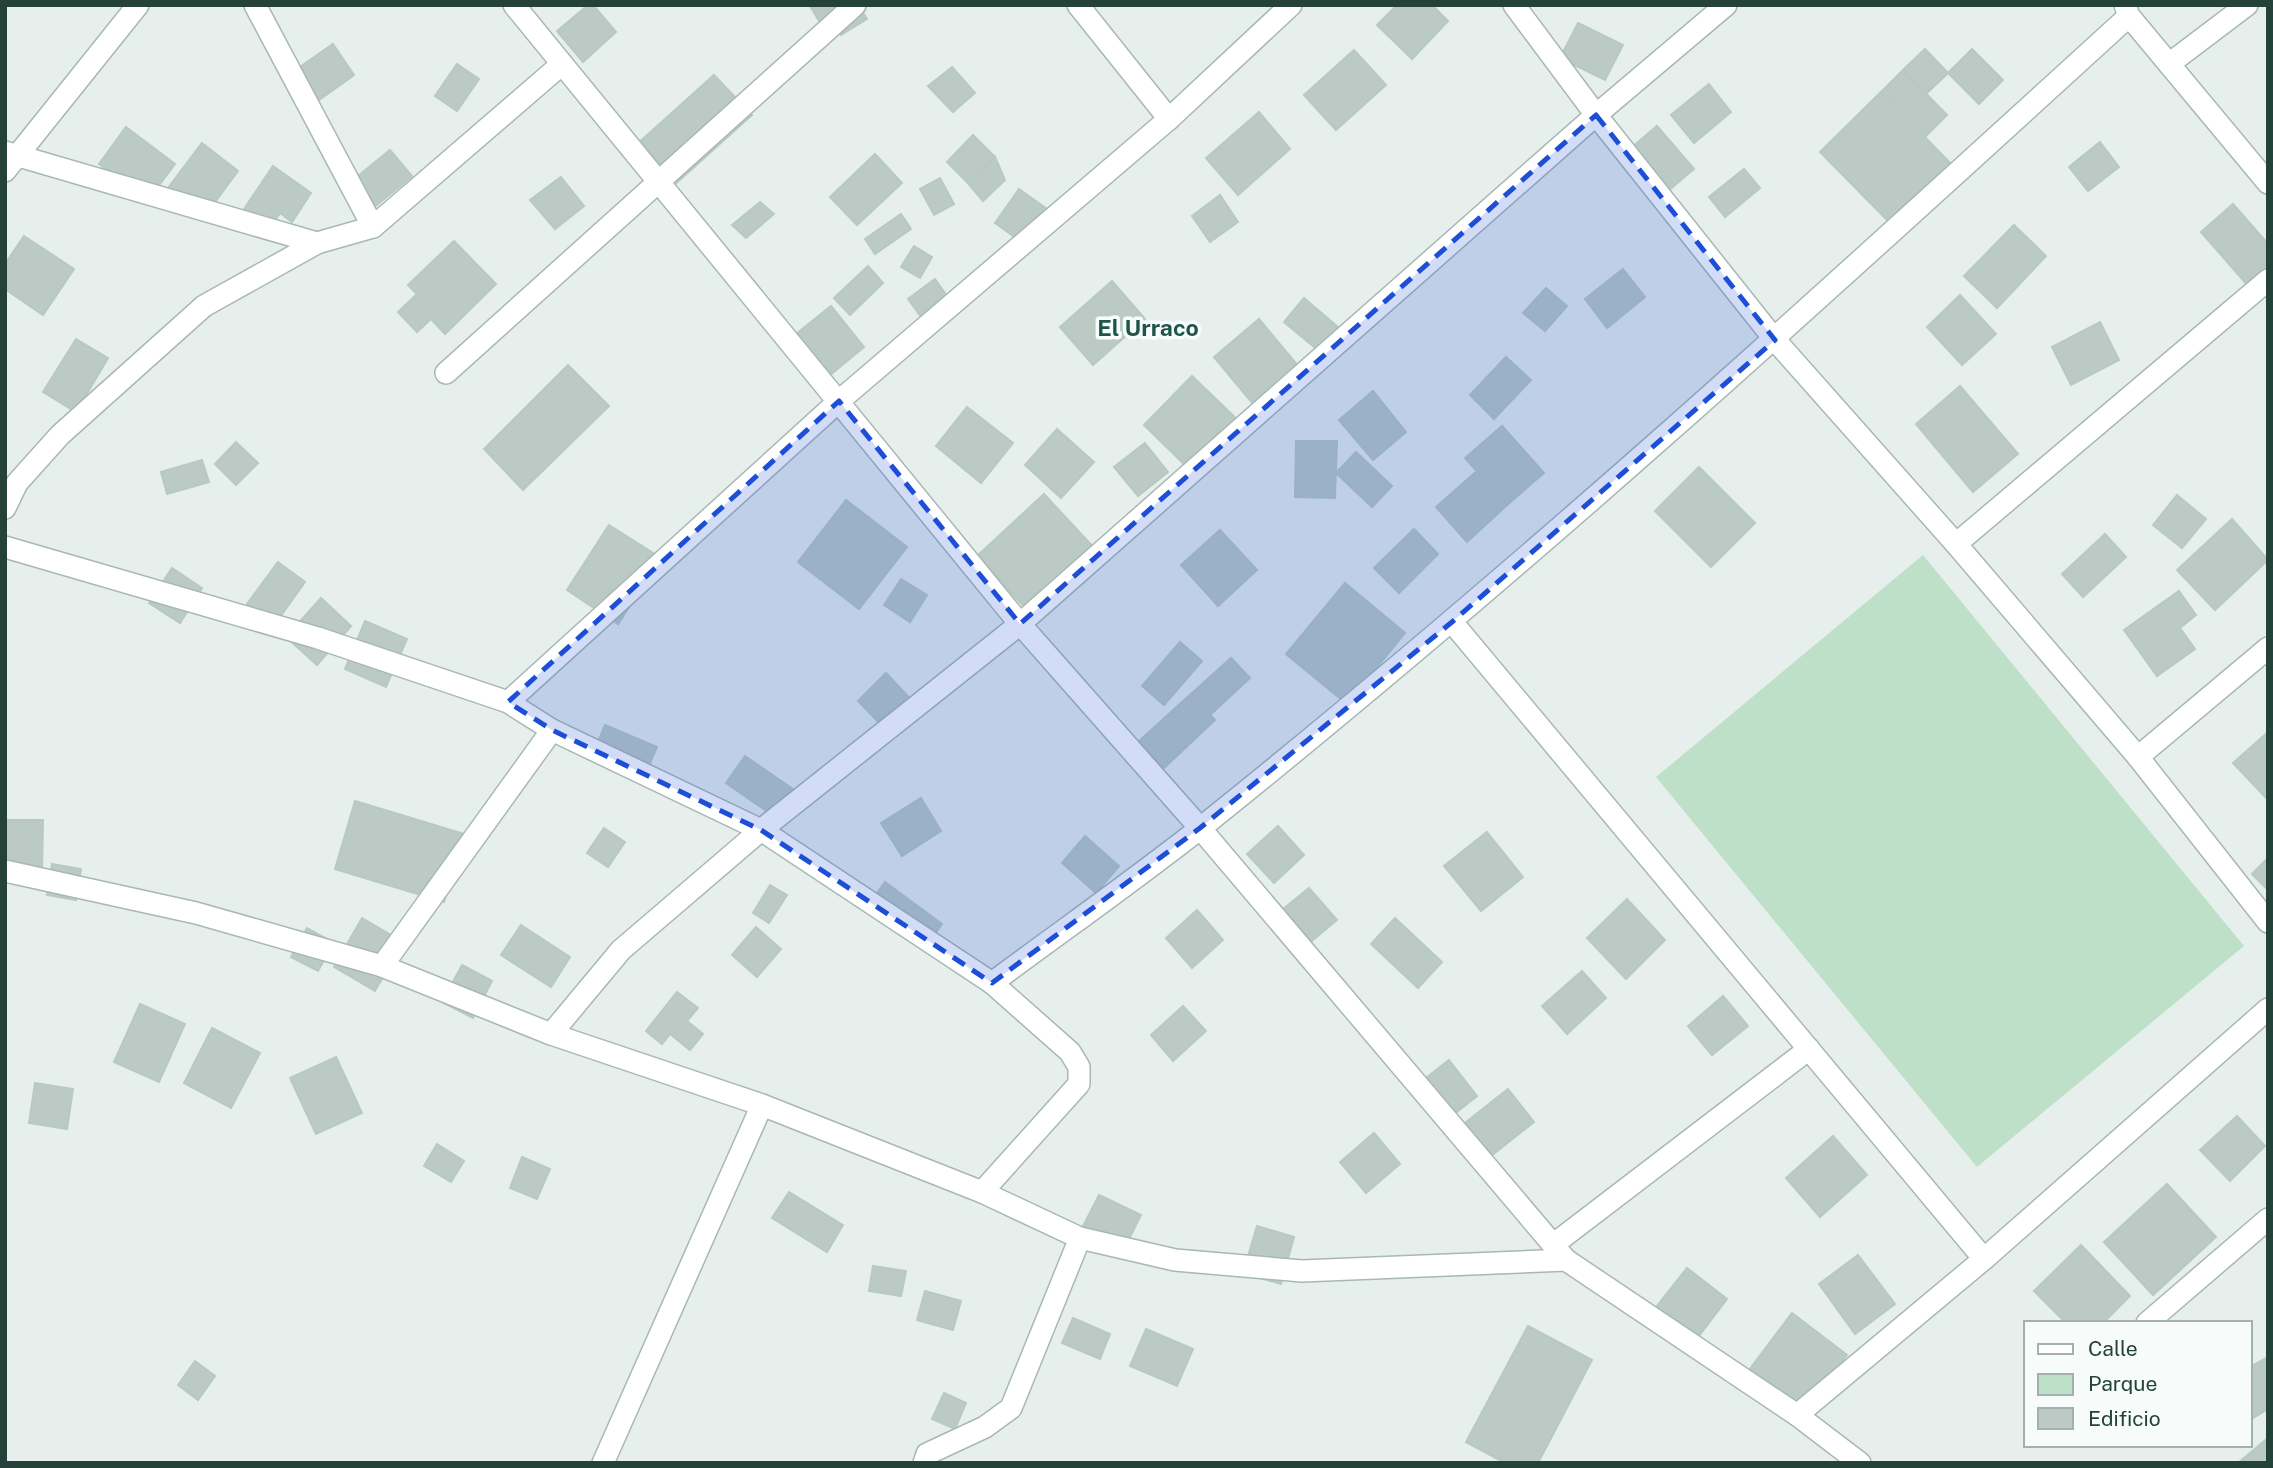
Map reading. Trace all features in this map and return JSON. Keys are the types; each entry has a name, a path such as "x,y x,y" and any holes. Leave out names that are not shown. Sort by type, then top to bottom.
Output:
{"street":[{"path":"5,171 13,154 138,5"},
{"path":"255,5 373,227"},
{"path":"514,5 1020,624 1200,828 1560,1252 1797,1415 1860,1463"},
{"path":"446,373 855,5"},
{"path":"1078,5 1169,119"},
{"path":"508,702 839,401 1169,119 1291,5"},
{"path":"1514,5 1596,116 1775,340 1956,544 2138,757 2268,922"},
{"path":"551,1034 621,950 761,830 1020,624 1596,116 1727,5"},
{"path":"2169,64 2247,5"},
{"path":"992,983 1200,828 1452,622 1775,340 2127,10 2268,183"},
{"path":"5,508 17,483 60,435 204,306 317,243 373,227 562,64"},
{"path":"13,154 317,243"},
{"path":"1956,544 2268,280"},
{"path":"5,547 318,638 508,702 552,730 761,830 992,983 1070,1052 1079,1067 1079,1084 982,1192"},
{"path":"1452,622 1984,1259"},
{"path":"2138,757 2268,648"},
{"path":"382,966 552,730"},
{"path":"5,871 196,913 382,966 551,1034 762,1105 982,1192 1080,1238 1175,1260 1303,1271 1560,1252 1809,1049"},
{"path":"1797,1415 1984,1259 2268,1009"},
{"path":"603,1463 762,1105"},
{"path":"2149,1321 2268,1219"},
{"path":"924,1463 928,1454 985,1427 1011,1408 1080,1238"}],"highlighted area":[{"path":"1596,115 1775,340 1452,622 1200,828 992,983 761,830 552,730 508,702 839,401 1020,624"}],"green space":[{"path":"1923,555 2244,946 1977,1167 1656,777"}],"building":[{"path":"588,5 593,5 616,32 583,62 557,31"},
{"path":"858,5 867,19 841,35 830,18 821,24 810,6"},
{"path":"1397,5 1432,5 1448,21 1412,59 1377,25"},
{"path":"1578,23 1623,45 1605,80 1560,58"},
{"path":"333,44 354,75 319,100 297,69"},
{"path":"1925,49 1948,73 1927,93 1903,70"},
{"path":"1972,49 2003,80 1979,104 1948,73"},
{"path":"1354,50 1386,85 1336,130 1304,95"},
{"path":"457,64 479,79 457,111 435,96"},
{"path":"952,67 975,93 953,112 928,86"},
{"path":"1903,70 1947,115 1925,137 1881,92"},
{"path":"714,75 752,115 673,186 636,145"},
{"path":"1709,84 1731,112 1694,143 1671,115"},
{"path":"1881,92 1956,169 1895,228 1820,152"},
{"path":"1259,112 1290,149 1238,195 1206,158"},
{"path":"1657,126 1694,169 1668,191 1631,148"},
{"path":"126,127 175,164 148,200 99,164"},
{"path":"973,135 995,157 967,182 947,162"},
{"path":"2100,142 2119,167 2088,191 2069,167"},
{"path":"202,143 238,171 209,210 162,196"},
{"path":"390,150 412,176 373,208 352,181"},
{"path":"875,154 902,183 857,225 830,197"},
{"path":"995,157 1005,180 983,201 967,182"},
{"path":"273,166 311,193 292,222 280,213 266,233 240,215"},
{"path":"1744,169 1760,188 1725,217 1709,197"},
{"path":"561,177 584,206 555,229 530,200"},
{"path":"940,178 954,204 934,215 920,189"},
{"path":"1019,189 1047,209 1023,243 995,223"},
{"path":"1220,195 1238,222 1210,242 1192,216"},
{"path":"760,202 774,214 746,238 732,225"},
{"path":"2233,204 2268,244 2268,270 2249,287 2201,232"},
{"path":"901,214 911,229 875,254 865,239"},
{"path":"2014,225 2046,256 1997,308 1964,276"},
{"path":"24,236 74,269 43,315 5,289 5,264"},
{"path":"454,241 496,284 445,334 431,319 417,332 398,312 417,294 408,285"},
{"path":"914,246 932,257 920,278 901,267"},
{"path":"868,266 883,283 850,315 834,298"},
{"path":"1623,269 1645,297 1607,328 1585,299"},
{"path":"935,279 954,306 927,325 908,299"},
{"path":"1112,281 1145,319 1093,365 1060,327"},
{"path":"1546,288 1567,306 1545,331 1523,313"},
{"path":"1960,295 1996,334 1962,365 1927,327"},
{"path":"1304,298 1345,333 1325,356 1284,322"},
{"path":"831,306 864,347 824,380 790,339"},
{"path":"1259,319 1299,367 1254,405 1214,357"},
{"path":"2100,322 2119,360 2071,385 2052,347"},
{"path":"76,339 108,358 76,412 43,392"},
{"path":"1506,357 1531,380 1494,419 1470,395"},
{"path":"568,365 609,406 523,490 484,449"},
{"path":"1192,376 1243,425 1195,475 1144,425"},
{"path":"1960,386 2018,454 1973,492 1916,424"},
{"path":"1373,391 1406,432 1373,460 1339,420"},
{"path":"967,407 1013,443 981,483 936,446"},
{"path":"1502,426 1544,473 1507,505 1465,458"},
{"path":"1057,429 1094,462 1061,498 1025,465"},
{"path":"1296,441 1337,441 1335,498 1295,497"},
{"path":"236,442 258,463 236,485 215,464"},
{"path":"1145,443 1168,472 1138,496 1114,467"},
{"path":"1356,452 1392,486 1372,507 1336,473"},
{"path":"202,460 209,482 167,494 161,472"},
{"path":"1699,467 1755,523 1711,567 1655,511"},
{"path":"1477,471 1507,505 1467,542 1436,507"},
{"path":"1044,494 1096,550 1029,612 977,556"},
{"path":"2177,495 2206,519 2182,548 2153,525"},
{"path":"846,500 907,547 859,609 798,562"},
{"path":"2232,519 2268,560 2215,610 2177,570"},
{"path":"609,525 661,558 618,624 567,590"},
{"path":"1414,529 1438,554 1399,593 1374,568"},
{"path":"1220,530 1257,570 1218,606 1181,565"},
{"path":"2105,534 2126,557 2083,597 2062,574"},
{"path":"278,562 305,582 275,624 247,604"},
{"path":"172,568 202,588 180,623 149,603"},
{"path":"901,579 927,595 910,622 884,605"},
{"path":"1345,583 1405,633 1347,704 1286,654"},
{"path":"2179,591 2196,615 2180,628 2195,649 2157,676 2124,630"},
{"path":"321,598 351,626 317,665 286,637"},
{"path":"365,621 407,639 386,687 345,669"},
{"path":"1180,642 1202,661 1164,705 1142,686"},
{"path":"1231,658 1250,678 1210,715 1191,694"},
{"path":"886,673 918,707 891,735 858,701"},
{"path":"1191,694 1215,720 1164,768 1139,741"},
{"path":"605,725 657,747 643,779 592,756"},
{"path":"2268,732 2268,800 2233,763"},
{"path":"745,756 797,792 778,819 726,783"},
{"path":"921,798 941,831 902,856 881,823"},
{"path":"355,801 464,834 444,902 335,869"},
{"path":"5,820 43,820 42,873 5,873"},
{"path":"1278,826 1304,855 1274,883 1247,854"},
{"path":"604,828 625,842 608,867 587,853"},
{"path":"1487,832 1523,877 1481,911 1444,866"},
{"path":"1085,836 1119,866 1096,893 1062,863"},
{"path":"2268,858 2268,890 2252,874"},
{"path":"52,864 81,869 76,900 47,895"},
{"path":"885,882 942,924 925,948 867,907"},
{"path":"770,885 787,895 769,923 753,913"},
{"path":"1309,888 1337,920 1308,944 1281,911"},
{"path":"1627,899 1665,940 1626,979 1587,938"},
{"path":"1197,910 1223,940 1192,968 1166,938"},
{"path":"362,918 403,942 375,991 334,967"},
{"path":"1395,918 1442,962 1418,988 1371,944"},
{"path":"521,925 570,957 551,987 501,955"},
{"path":"756,927 781,949 757,977 732,955"},
{"path":"307,928 334,943 318,971 291,957"},
{"path":"462,965 492,981 473,1018 442,1002"},
{"path":"1582,971 1606,998 1567,1034 1542,1006"},
{"path":"677,992 698,1008 687,1021 703,1034 690,1050 670,1034 662,1044 646,1031"},
{"path":"1723,996 1748,1026 1712,1055 1688,1026"},
{"path":"140,1004 185,1024 159,1082 114,1062"},
{"path":"1183,1006 1206,1031 1173,1061 1151,1035"},
{"path":"212,1028 260,1053 231,1108 184,1083"},
{"path":"336,1057 362,1113 316,1134 290,1078"},
{"path":"1449,1060 1477,1096 1444,1122 1416,1086"},
{"path":"35,1083 73,1089 67,1129 29,1123"},
{"path":"1508,1089 1534,1122 1491,1156 1465,1123"},
{"path":"2237,1116 2265,1146 2230,1181 2200,1150"},
{"path":"1374,1133 1400,1164 1366,1193 1340,1162"},
{"path":"1833,1136 1867,1175 1820,1217 1786,1178"},
{"path":"437,1144 464,1161 451,1182 424,1166"},
{"path":"522,1157 550,1169 537,1199 510,1188"},
{"path":"2167,1184 2216,1237 2153,1295 2104,1242"},
{"path":"789,1192 843,1225 827,1252 772,1218"},
{"path":"1099,1195 1141,1215 1122,1253 1080,1232"},
{"path":"1257,1226 1294,1237 1281,1284 1243,1273"},
{"path":"2081,1245 2130,1296 2105,1321 2064,1321 2034,1291"},
{"path":"1858,1255 1895,1304 1855,1334 1819,1284"},
{"path":"873,1266 906,1271 901,1296 869,1291"},
{"path":"1687,1268 1727,1299 1686,1353 1645,1321"},
{"path":"925,1291 961,1301 953,1330 917,1320"},
{"path":"1792,1313 1847,1355 1797,1420 1743,1378"},
{"path":"1073,1318 1110,1334 1100,1359 1062,1343"},
{"path":"1528,1326 1592,1360 1538,1463 1505,1463 1466,1442"},
{"path":"1146,1329 1193,1349 1177,1386 1130,1366"},
{"path":"2268,1357 2268,1409 2252,1419 2252,1366"},
{"path":"195,1361 215,1376 198,1400 178,1385"},
{"path":"944,1393 966,1403 955,1429 932,1419"},
{"path":"2268,1438 2268,1463 2238,1463"}],"district":[{"name":"El Urraco","path":"1148,327"}]}
